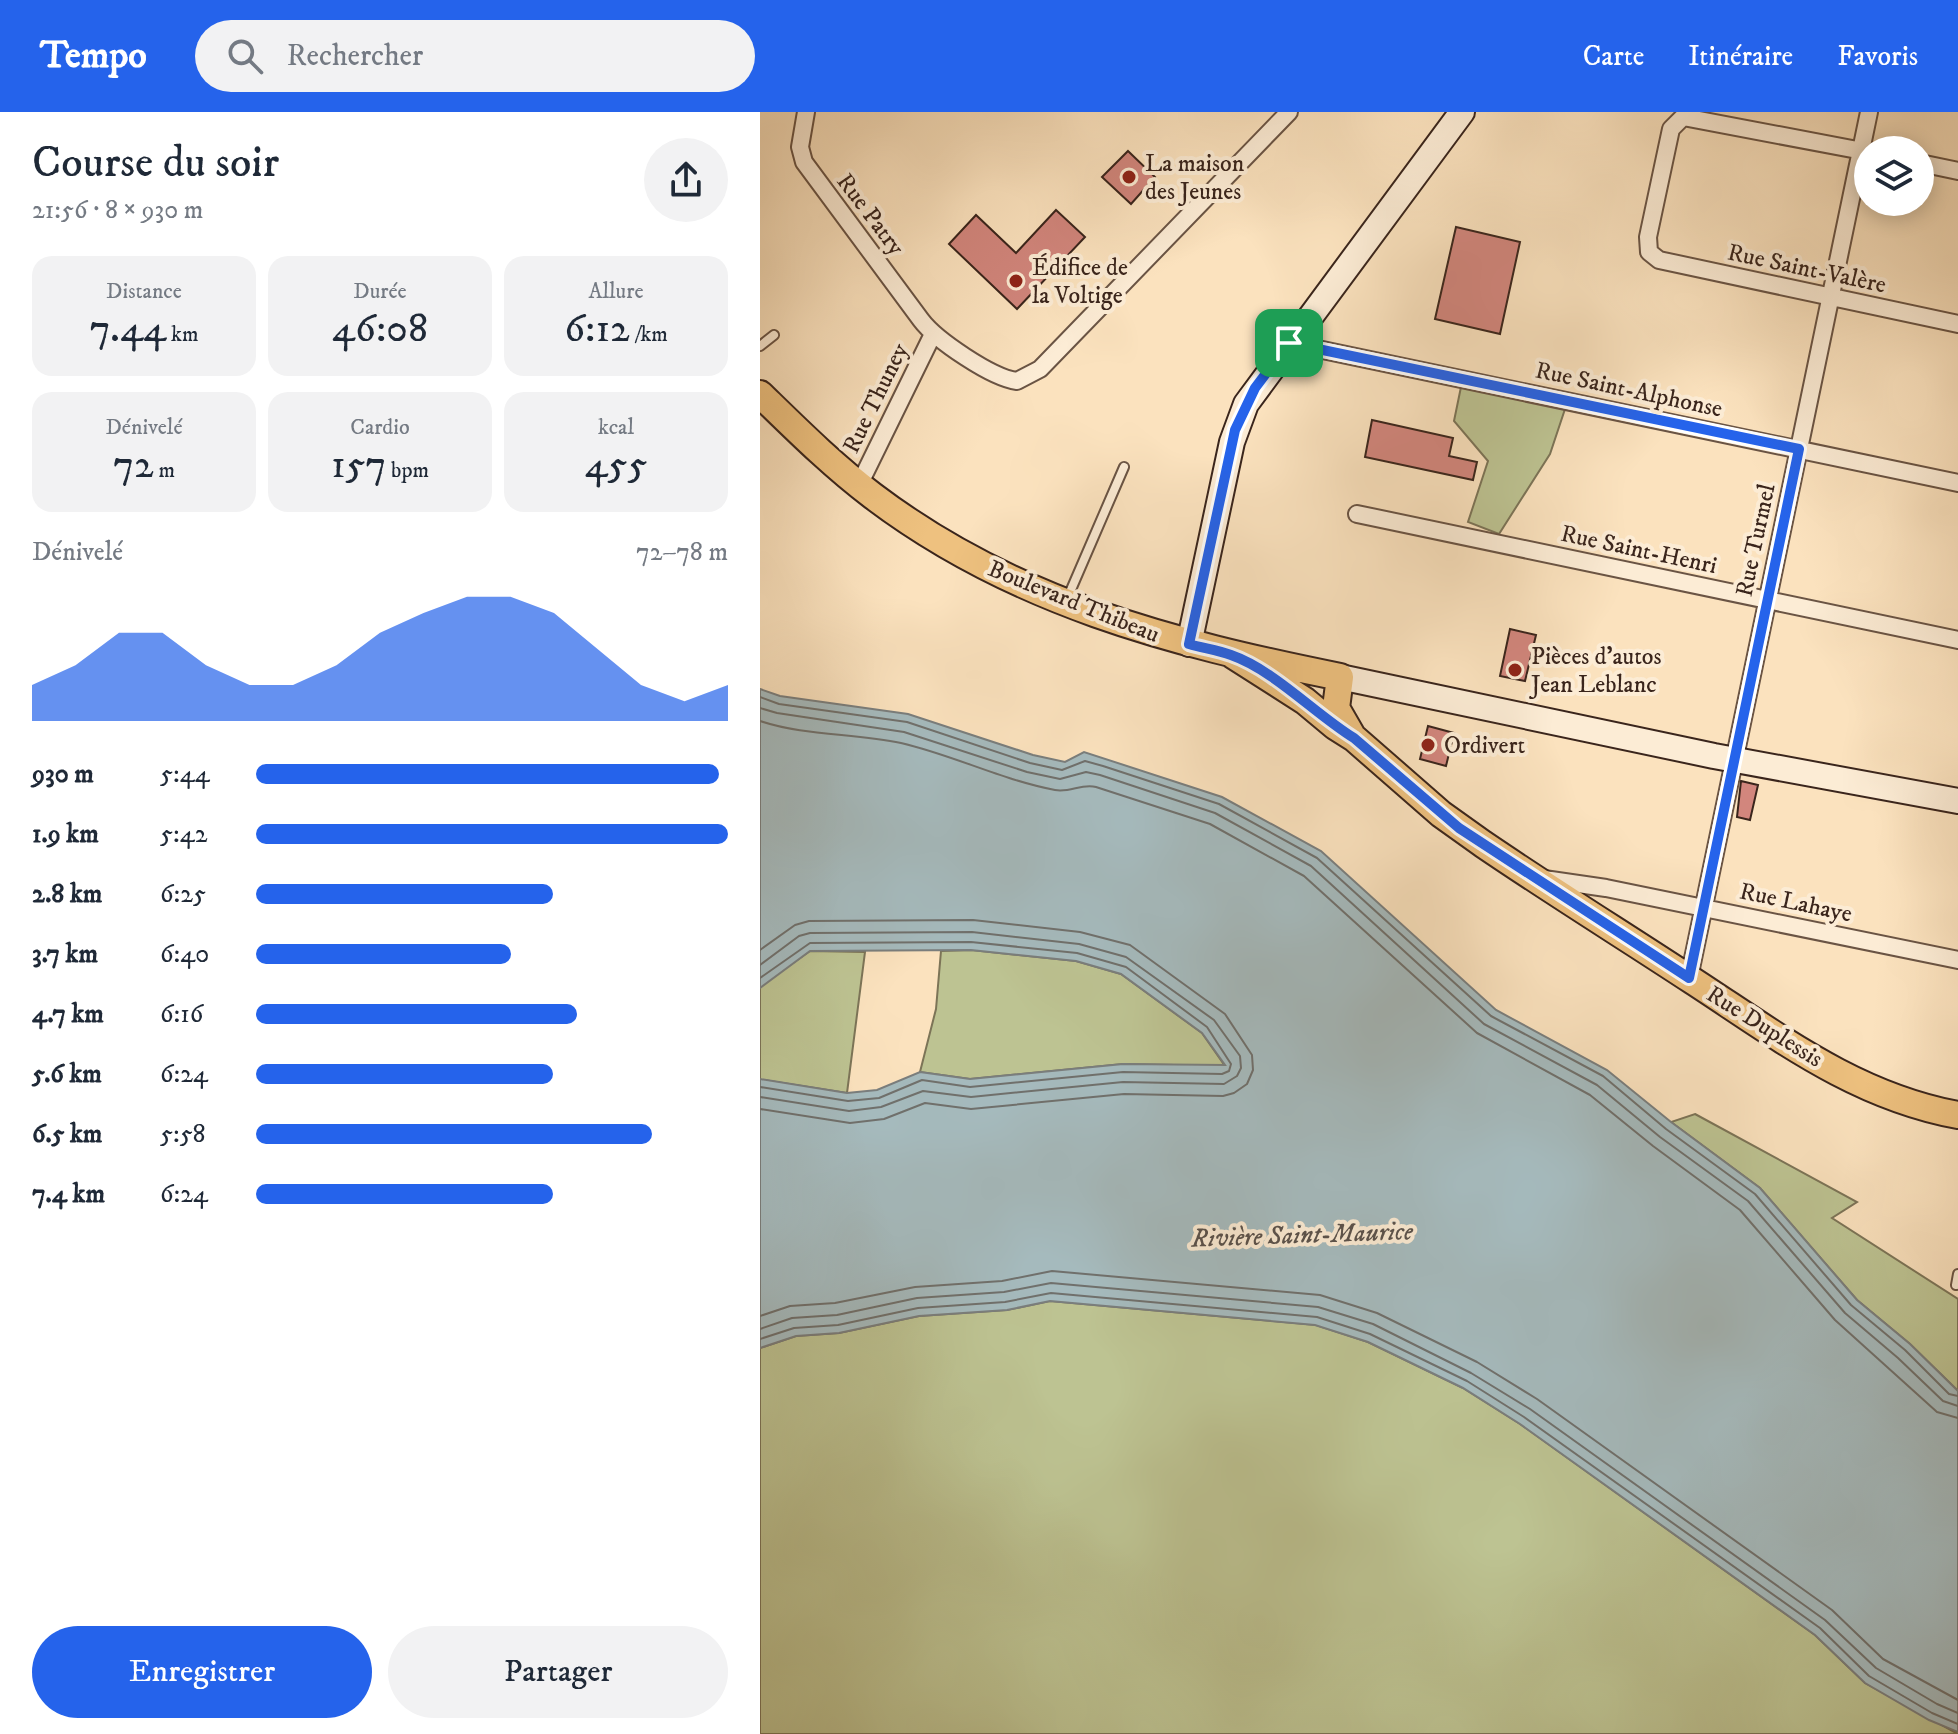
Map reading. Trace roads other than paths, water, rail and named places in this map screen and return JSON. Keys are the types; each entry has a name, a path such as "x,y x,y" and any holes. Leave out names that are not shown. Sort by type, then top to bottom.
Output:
{"main road":[{"name":"Boulevard Thibeau","path":"760,394 809,443 859,485 964,555 1065,603 1132,628 1233,655 1340,677"},
{"name":"Rue Duplessis","path":"1233,655 1298,695 1354,738 1441,814 1530,876 1689,978 1861,1085 1912,1106 1958,1115"},
{"name":"Rue Duplessis","path":"1340,677 1335,703 1337,712 1354,738"}],"street":[{"name":"Rue Patry","path":"806,112 800,147 804,162 933,334"},
{"name":"Rue Thuney","path":"859,485 933,334 1003,378 1017,381 1031,376 1289,112"},
{"path":"1189,644 1235,430 1255,388 1462,112"},
{"name":"Rue Turmel","path":"1867,136 1869,112"},
{"name":"Rue Saint-Valère","path":"1854,150 1691,117 1678,119 1671,129 1648,237 1649,252 1659,260 1958,324"},
{"path":"1934,166 1958,171"},
{"name":"Rue Turmel","path":"1689,978 1830,297 1854,198"},
{"name":"Rue Saint-Alphonse","path":"1289,343 1958,483"},
{"name":"Rue Saint-Henri","path":"1357,514 1958,640"},
{"name":"Boulevard Thibeau","path":"1340,677 1735,760 1958,801"},
{"name":"Rue Lahaye","path":"1530,876 1958,960"}],"lane":[{"path":"760,346 774,335"},
{"path":"1065,603 1124,467"},
{"path":"1956,1285 1958,1274"}],"water":[{"name":"Rivière Saint-Maurice","path":"760,689 780,696 908,714 1033,755 1065,762 1084,752 1222,797 1321,851 1496,1010 1607,1070 1760,1188 1857,1300 1910,1344 1958,1391 1958,1732 1929,1720 1865,1683 1815,1635 1520,1424 1463,1388 1368,1342 1315,1325 1050,1301 1007,1310 919,1316 839,1333 796,1336 760,1348 760,1079 847,1093 877,1090 920,1072 970,1079 1123,1064 1225,1065 1202,1033 1121,974 1076,961 971,950 810,951 760,988"}],"place":[{"name":"La maison des Jeunes","path":"1129,177"},
{"name":"Édifice de la Voltige","path":"1016,281"},
{"name":"Pièces d'autos Jean Leblanc","path":"1515,670"},
{"name":"Ordivert","path":"1428,745"}]}
